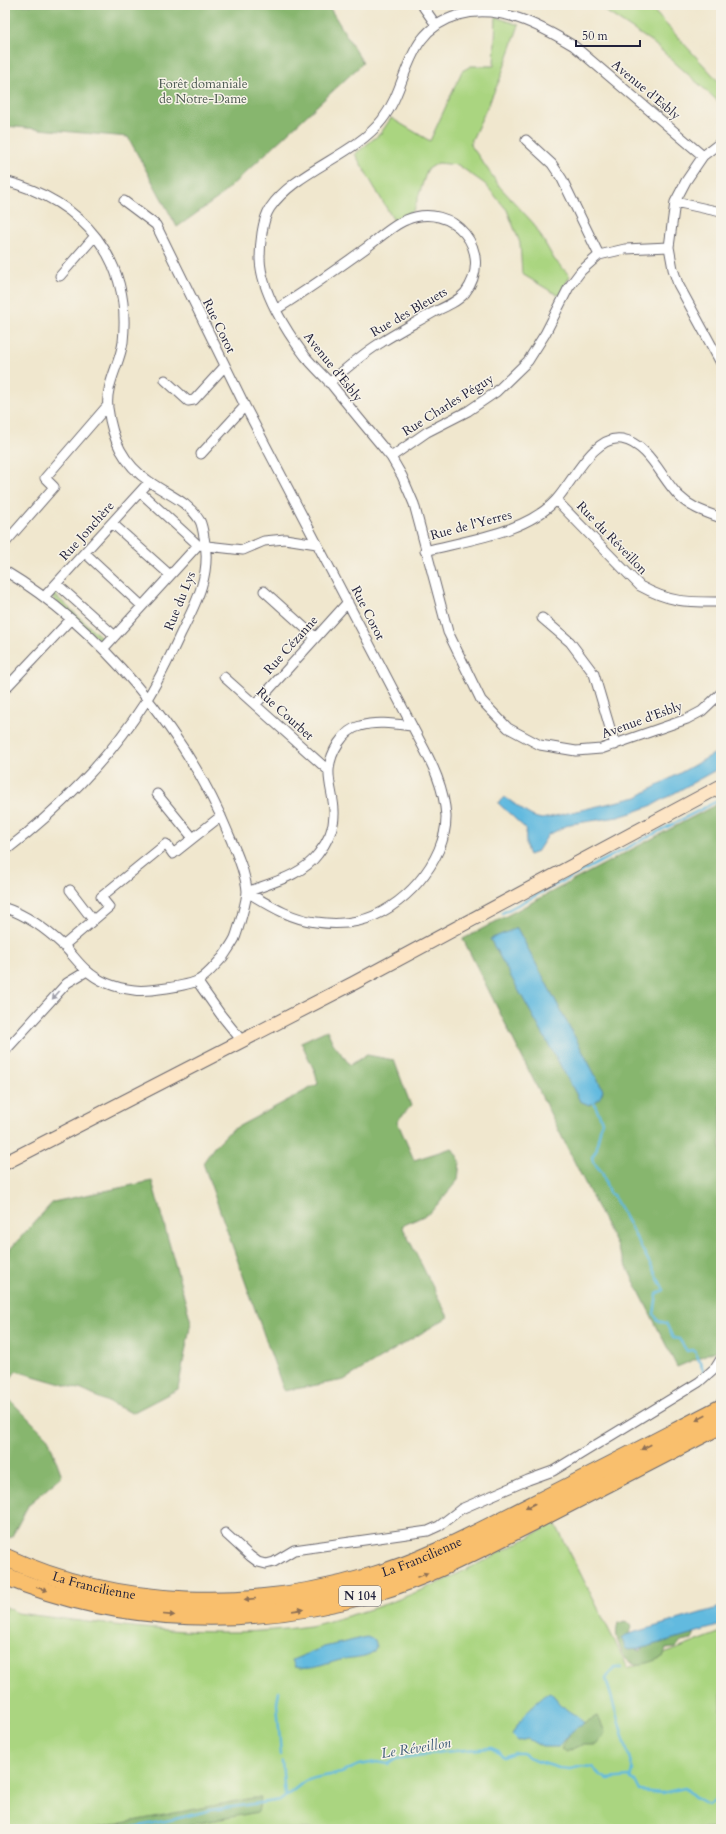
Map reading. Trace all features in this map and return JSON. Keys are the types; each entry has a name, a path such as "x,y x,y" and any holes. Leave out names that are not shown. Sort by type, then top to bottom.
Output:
{"highway":[{"name":"La Francilienne","path":"5,1557 27,1567 75,1582 142,1597 170,1600 236,1600 306,1593 374,1576 441,1551 721,1408"},
{"name":"La Francilienne","path":"5,1576 37,1588 115,1608 168,1615 237,1616 274,1613 315,1607 378,1591 447,1565 721,1425"}],"street":[{"path":"422,5 436,25"},
{"name":"Avenue d'Esbly","path":"704,156 574,46 550,31 503,14 480,10 458,15 436,25 425,35 415,48 394,98 382,119 368,135 290,187 269,208 262,232 260,260 265,284 289,332 306,357 391,457 402,476 414,504 425,551 448,632 481,700 508,728 540,746 576,751 601,749 687,719 702,711 721,693"},
{"path":"526,140 552,164 562,179 599,255"},
{"path":"721,142 704,156 686,181 675,202 669,247 672,270 678,284 721,363"},
{"name":"Rue du Lys","path":"5,182 42,194 62,205 80,218 108,255 116,276 123,306 122,344 112,378 108,405 111,427 117,445 132,466 149,482 174,496 191,508 201,522 202,545 207,562 204,579 192,612 147,698 119,738 71,792 31,831 5,851"},
{"name":"Rue Corot","path":"124,201 156,225 224,366 432,765 443,793 446,817 442,840 437,852 420,882 387,910 359,921 336,924 315,922 289,916 247,892"},
{"path":"675,202 721,212"},
{"name":"Rue des Bleuets","path":"277,309 314,285 405,220 423,215 440,216 455,223 466,234 473,250 476,264 472,280 464,294 452,303 380,342 329,383"},
{"path":"60,276 95,236"},
{"name":"Rue Charles Péguy","path":"391,457 427,432 468,411 502,387 528,361 545,334 568,287 581,271 599,255 625,249 669,247"},
{"path":"165,380 188,401 194,400 224,366"},
{"path":"5,543 54,487 45,478 108,405"},
{"path":"201,454 245,406"},
{"name":"Rue de l'Yerres","path":"425,551 516,527 538,516 556,500 594,449 607,441 621,439 633,443 644,452 678,496 695,509 721,518"},
{"name":"Rue Jonchère","path":"44,597 149,482"},
{"path":"140,492 202,545 244,550 264,541 285,539 317,544"},
{"name":"Rue du Réveillon","path":"556,500 640,586 656,595 680,602 721,602"},
{"path":"112,523 170,575"},
{"path":"103,649 170,575 202,545"},
{"path":"84,553 142,606"},
{"path":"5,571 44,597 71,619 103,649 147,698 193,765 221,816 240,860 247,892 235,938 210,971 197,981 156,989 135,990 108,984 87,971 63,946 39,925 5,908"},
{"path":"57,584 115,636"},
{"path":"264,591 315,637"},
{"name":"Rue Cézanne","path":"255,705 348,602"},
{"path":"542,618 570,642 594,674 615,745"},
{"path":"5,689 71,619"},
{"name":"Rue Courbet","path":"224,677 329,771"},
{"path":"247,892 300,871 317,855 329,835 334,816 329,771 332,754 341,739 359,726 381,724 411,726"},
{"path":"5,1164 368,976 721,786"},
{"path":"157,794 193,838"},
{"path":"63,946 109,907 101,897 166,844 173,854 221,816"},
{"path":"70,890 93,920"},
{"path":"5,1051 67,983 87,971"},
{"path":"197,981 220,1015 242,1041"},
{"path":"225,1533 250,1556 258,1562 266,1564 274,1562 294,1550 428,1531 439,1526 461,1509 528,1480 553,1471 699,1382 716,1367 721,1359"}],"green space":[{"name":"Forêt domaniale de Notre-Dame","path":"5,5 328,5 363,63 218,198 177,227 128,137 5,126"},
{"path":"596,5 643,5 653,10 721,84 721,104 652,42"},
{"path":"496,17 519,25 500,79 470,144 500,187 534,224 554,259 570,276 559,296 522,274 520,243 507,210 485,184 458,165 438,163 427,170 414,210 394,221 355,154 381,133 391,118 430,141 462,71 471,66 494,66"},
{"path":"55,590 60,591 56,596 102,638 107,634 110,635 106,642 99,640 71,613 53,599 53,593"},
{"path":"721,802 721,1346 717,1350 677,1367 463,939"},
{"path":"327,1030 333,1043 350,1065 367,1055 394,1060 411,1106 397,1121 414,1160 452,1148 460,1161 458,1180 430,1213 402,1226 448,1317 344,1380 284,1391 203,1163 214,1147 230,1131 318,1084 315,1072 301,1042"},
{"path":"152,1181 191,1322 178,1389 132,1413 82,1390 16,1371 5,1386 5,1264 10,1249 53,1202"},
{"path":"5,1395 48,1438 62,1476 29,1504 11,1538 5,1535"},
{"path":"555,1523 628,1668 721,1632 721,1829 5,1829 5,1606 17,1613 163,1630 236,1632 309,1626 372,1609 426,1588 478,1564"},
{"path":"626,1621 632,1627 630,1633 624,1638 629,1647 641,1651 653,1639 695,1632 692,1640 681,1642 676,1648 666,1649 663,1657 643,1664 637,1664 627,1660 623,1655 618,1641 618,1623"},
{"path":"598,1716 605,1732 603,1737 596,1745 582,1745 566,1752 561,1749 573,1728"},
{"path":"253,1798 261,1798 258,1812 168,1829 91,1829"}],"water":[{"path":"721,750 721,767 653,805 618,817 570,824 548,835 537,852 529,855 525,828 498,803 504,797 532,816 542,819 637,797"},
{"path":"517,928 603,1090 601,1095 594,1103 589,1105 580,1101 490,939"},
{"path":"721,1607 721,1625 640,1649 628,1650 625,1648 622,1638 626,1635"},
{"path":"367,1637 374,1640 376,1647 370,1654 308,1668 295,1667 292,1660 324,1647"},
{"path":"550,1692 568,1711 584,1723 573,1730 559,1747 542,1747 528,1739 518,1741 512,1735 518,1724 534,1704"}],"waterway":[{"path":"502,913 721,799"},
{"path":"594,1103 602,1121 597,1148 592,1157 593,1162 602,1172 609,1193 613,1195 664,1290 657,1294 654,1314 658,1321 666,1323 673,1338 679,1339 687,1351 692,1350 696,1353 704,1372"},
{"path":"621,1667 614,1667 606,1679 633,1770 631,1779"},
{"path":"279,1691 277,1703 281,1755"},
{"name":"Le Réveillon","path":"124,1829 211,1810 281,1800 305,1781 341,1773 359,1765 377,1762 388,1764 396,1759 442,1752 491,1748 500,1752 503,1757 515,1753 523,1753 533,1760 559,1768 570,1769 583,1766 592,1767 600,1775 608,1779 629,1777 635,1781 640,1791 662,1793 685,1788 697,1799 708,1805 721,1798"},
{"path":"282,1761 285,1797"}]}
